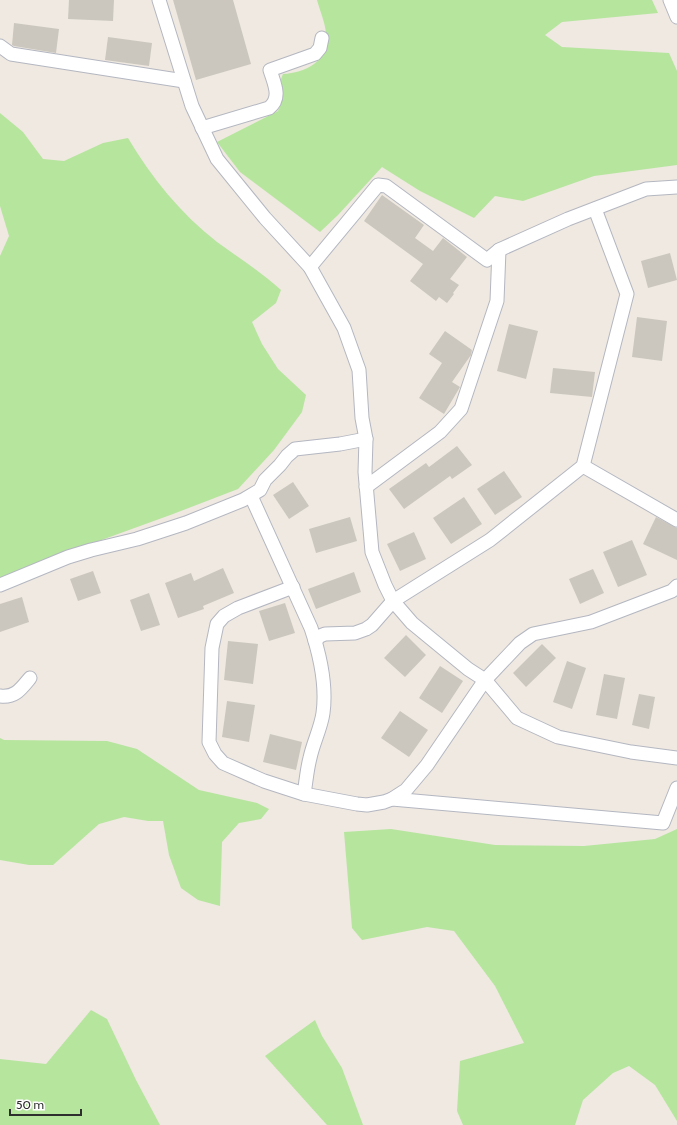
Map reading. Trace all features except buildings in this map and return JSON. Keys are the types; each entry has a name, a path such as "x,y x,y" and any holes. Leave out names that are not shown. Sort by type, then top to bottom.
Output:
{"street":[{"path":"159,0 192,106 217,159 265,218 310,267 344,328 358,370 362,418 366,438 365,472 372,552 385,585 394,601 412,623 468,669 485,680 517,718 558,737 631,752 677,758"},
{"path":"670,0 677,17"},
{"path":"202,128 269,108 274,103 277,96 270,70 314,54 320,48 322,38"},
{"path":"0,46 11,54 184,81"},
{"path":"310,267 378,185 386,186 487,260 499,250 568,219 646,189 677,187"},
{"path":"315,641 320,636 325,634 355,633 366,629 372,625 394,601 490,540 582,466 627,294 595,209"},
{"path":"366,487 440,432 461,409 497,302 499,250"},
{"path":"0,585 85,552 137,539 186,523 251,496 260,490 265,480 295,449 340,444 366,438"},
{"path":"582,466 677,520"},
{"path":"251,496 293,587 315,641 322,675 324,698 323,714 309,759 304,794"},
{"path":"293,587 238,608 224,616 217,624 212,648 209,742 214,754 223,763 264,781 304,794 357,804 376,804 392,799 406,790 427,765 485,680 520,643 533,634 590,622 672,591 677,586"},
{"path":"0,696 9,696 17,692 30,678"},
{"path":"392,799 662,823 677,788"}],"green space":[{"path":"317,0 652,0 658,13 562,22 545,35 562,47 669,53 677,71 677,165 594,176 523,201 495,196 474,218 420,191 382,167 338,215 320,232 240,172 217,142 278,111 282,100 279,84 283,74 308,68 320,58 326,43 326,33 324,21"},
{"path":"0,113 23,132 43,159 64,161 103,143 128,138 157,181 191,219 217,242 258,271 281,290 276,303 252,322 262,344 278,369 306,395 302,412 274,450 238,489 30,566 0,580 0,256 9,236 0,206"},
{"path":"0,738 4,740 107,741 137,749 199,790 257,803 269,809 261,819 239,823 222,842 220,906 198,900 181,888 169,855 163,821 148,821 124,817 99,824 53,865 29,865 0,860"},
{"path":"391,829 495,845 584,846 655,839 677,829 677,1121 655,1085 629,1066 613,1073 583,1100 575,1125 463,1125 457,1111 460,1061 524,1043 495,986 454,931 427,927 362,940 352,928 344,832"},
{"path":"91,1010 107,1019 136,1080 160,1125 0,1125 0,1059 46,1064"},
{"path":"315,1020 322,1036 342,1068 363,1125 327,1125 265,1056"}]}
